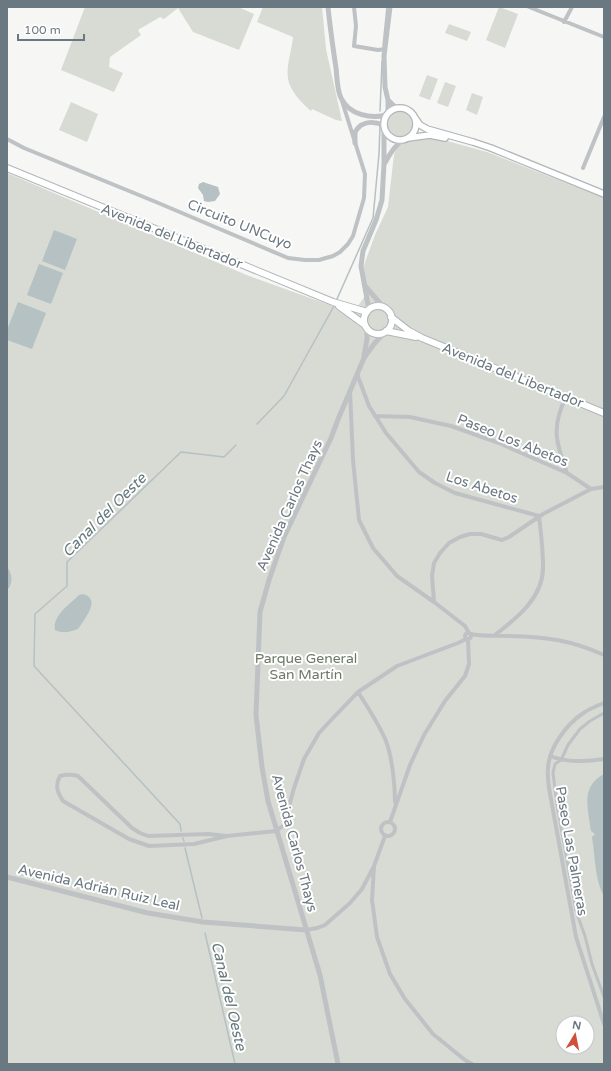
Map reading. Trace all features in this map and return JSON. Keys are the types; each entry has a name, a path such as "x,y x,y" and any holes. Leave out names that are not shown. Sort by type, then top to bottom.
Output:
{"main road":[{"path":"512,156 460,141 430,135 398,140 392,138 387,133 384,126 387,114 396,108 406,109 413,115 420,125 427,129 473,142 512,156 604,194"},
{"path":"406,138 413,133 416,128 416,121 413,115"},
{"name":"Avenida del Libertador","path":"8,168 333,302 368,311"},
{"name":"Avenida del Libertador","path":"333,302 366,326"},
{"path":"376,307 385,309 391,317 392,322 385,332 375,334 371,332 366,326 364,320 368,311 376,307"},
{"name":"Avenida del Libertador","path":"391,317 409,331 422,338 604,413"},
{"name":"Avenida del Libertador","path":"385,332 422,338"}],"street":[{"name":"Circuito UNCuyo","path":"7,139 24,148 288,258 319,260 333,256 340,252 348,244 353,236 364,198 365,183 364,169 341,98 337,79 328,7"},
{"path":"354,7 356,26 354,46 378,50 385,49"},
{"path":"341,98 347,106 361,114 378,117 387,114 388,100 384,87 385,49 390,7"},
{"path":"529,7 604,38"},
{"path":"564,22 572,7"},
{"path":"388,100 396,108"},
{"path":"583,168 604,116"},
{"path":"355,143 355,132 361,125 368,122 375,122 384,126 384,164 380,208 362,258 362,274 368,311"},
{"path":"384,164 391,151 397,144 406,138"},
{"path":"365,286 385,309"},
{"name":"Avenida Carlos Thays","path":"364,358 367,339 366,326"},
{"name":"Avenida Carlos Thays","path":"338,1064 320,975 268,801 257,732 256,696 260,612 284,537 331,438 364,358 385,332"},
{"name":"Los Abetos","path":"357,374 368,406 386,433 419,472 435,483 455,493 539,516"},
{"path":"350,391 353,460 359,520 372,548 397,576 465,626 469,636 469,664 465,676 445,701 424,735 410,765 390,822"},
{"path":"566,397 559,412 557,432 561,454 567,473"},
{"name":"Paseo Los Abetos","path":"375,416 410,417 451,426 500,443 567,473 591,488"},
{"path":"434,602 432,576 434,563 449,543 460,536 470,534 481,534 502,540 509,537 539,516 591,488 604,487"},
{"path":"495,635 525,610 539,588 543,567 539,516"},
{"path":"227,836 208,834 148,836 132,828 78,776 65,774 60,776 57,782 58,795 63,801 129,839 149,846 194,844 227,836 276,831 284,825 304,759 319,733 358,692 397,666 459,643 469,636 495,635 558,639 590,648 604,655"},
{"path":"358,692 380,728 386,742 394,783 396,804"},
{"name":"Paseo Las Palmeras","path":"604,703 581,715 572,722 559,738 550,756 548,767 548,782 576,937 604,1024"},
{"path":"604,713 580,729 568,745 561,760 555,764 553,773 576,911 604,997"},
{"path":"550,756 561,760 591,761 604,759"},
{"path":"386,836 382,833 382,826 386,822 390,822"},
{"path":"386,836 390,836 395,832 395,827 390,822"},
{"path":"306,930 325,925 350,904 362,889 374,866 386,836"},
{"path":"374,866 372,900 377,937 390,974 405,999 433,1034 472,1064"},
{"name":"Avenida Adrián Ruiz Leal","path":"7,877 148,913 203,922 306,930"}],"green space":[{"path":"85,7 238,7 254,14 239,50 193,32 178,8 164,19 160,17 138,30 141,35 110,57 109,67 123,73 114,92 61,70"},
{"path":"263,7 322,7 326,49 342,121 336,120 312,109 311,111 293,92 289,83 288,63 293,37 257,22"},
{"path":"499,7 518,14 505,48 486,40"},
{"path":"449,24 471,32 467,41 445,33"},
{"path":"427,75 438,79 430,100 419,96"},
{"path":"445,82 456,86 448,107 437,103"},
{"path":"472,93 483,97 477,115 466,110"},
{"path":"71,102 98,114 87,142 59,130"},
{"path":"400,110 410,114 414,124 410,134 400,138 390,134 386,124 390,114"},
{"name":"Parque General San Martín","path":"418,137 433,137 487,152 604,198 604,1064 7,1064 7,173 249,276 338,308 355,310 365,296 363,275 364,265 375,235 388,207 394,155 397,146"}],"shaded area":[{"path":"203,182 218,187 220,194 215,201 204,201 203,195 198,188 199,184"},
{"path":"54,230 77,239 65,270 42,261"},
{"path":"39,264 63,273 51,304 27,295"},
{"path":"18,302 46,313 32,349 7,340 7,330"},
{"path":"7,567 10,572 11,580 9,588 7,589"},
{"path":"83,594 91,600 91,605 90,610 78,629 66,632 55,630 56,620 59,615 79,595"},
{"path":"604,774 604,896 597,875 592,837 595,834 591,831 587,799 591,785 596,779"}],"waterway":[{"name":"Canal del Oeste","path":"383,46 387,7"},
{"path":"380,111 382,61"},
{"name":"Canal del Oeste","path":"337,299 373,218 380,126"},
{"name":"Canal del Oeste","path":"257,424 284,396 334,306"},
{"name":"Canal del Oeste","path":"181,831 180,824 34,666 35,614 67,586 67,562 181,452 224,457 236,445"},
{"name":"Canal del Oeste","path":"185,848 202,918"},
{"name":"Canal del Oeste","path":"205,933 235,1064"}]}
